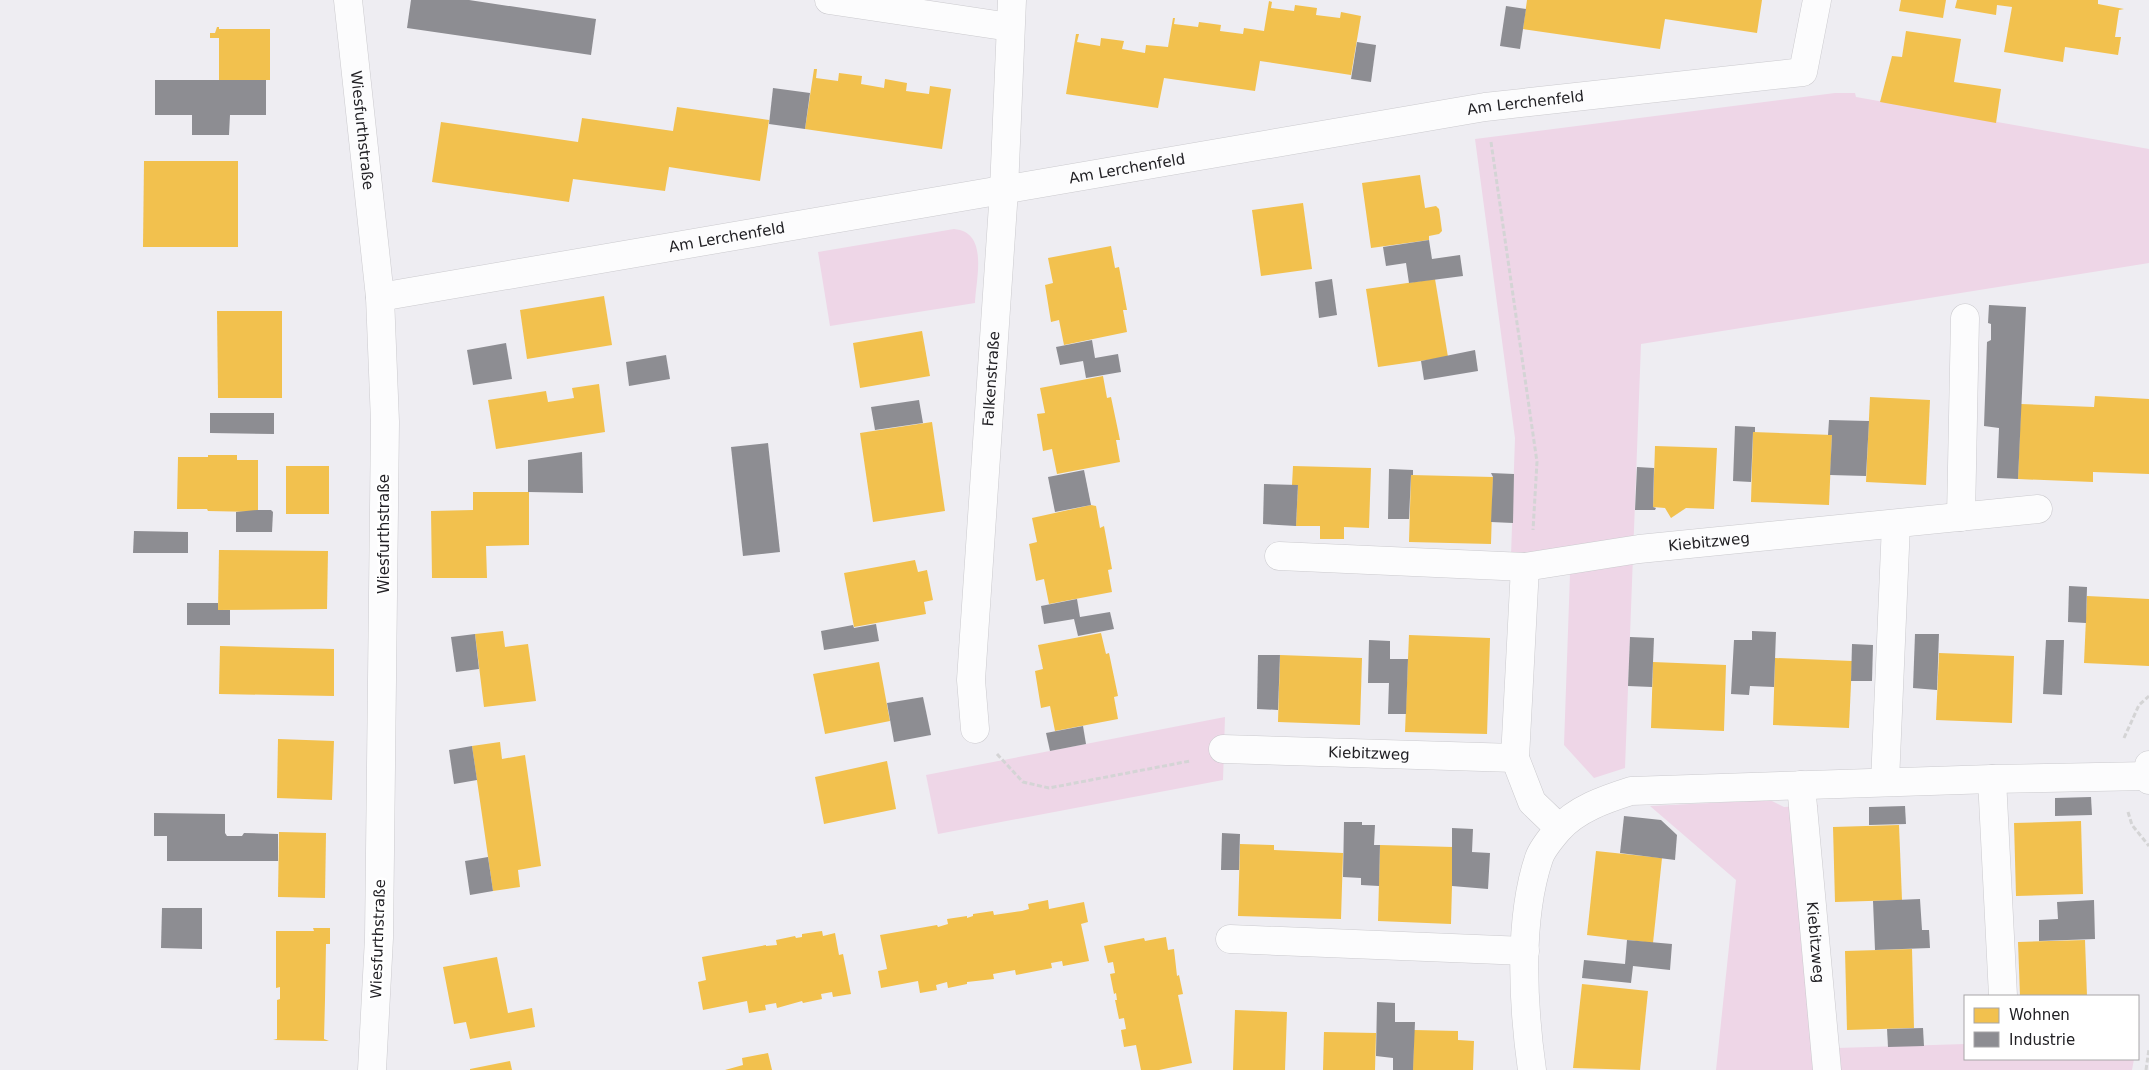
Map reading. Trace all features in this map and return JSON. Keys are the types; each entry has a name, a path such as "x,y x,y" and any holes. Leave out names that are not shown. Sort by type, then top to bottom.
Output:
{"street":[{"name":"Wiesfurthstraße","path":"348,0 380,297 385,422 379,938 372,1070"},
{"path":"829,0 1010,27"},
{"name":"Falkenstraße","path":"975,729 971,680 1004,190 1012,0"},
{"name":"Am Lerchenfeld","path":"380,297 1485,107 1802,72 1817,0"},
{"path":"1961,517 1965,318"},
{"name":"Kiebitzweg","path":"1278,556 1525,567 1639,549 2038,509"},
{"path":"1885,782 1896,524"},
{"path":"1525,567 1515,758 1532,802 1559,828"},
{"name":"Kiebitzweg","path":"1223,749 1515,758"},
{"path":"1532,1070 1526,1029 1526,950 1528,910 1539,856 1559,828 1594,803 1631,791 2149,774"},
{"path":"1992,779 2003,995"},
{"name":"Kiebitzweg","path":"1801,785 1827,1070"},
{"path":"1230,939 1526,950"}],"path":[{"path":"1485,107 1497,175 1537,462 1534,526 1525,567"},
{"path":"975,729 1023,782 1049,788 1210,757 1223,749"},
{"path":"2146,1070 2149,1049"}],"shaded area":[{"path":"1835,93 1855,93 1856,97 2149,149 2149,263 1641,344 1625,768 1594,778 1564,745 1570,574 1540,573 1511,556 1515,438 1475,139"},
{"path":"954,229 965,232 972,238 976,247 978,269 975,303 830,326 818,252"},
{"path":"1225,717 1223,780 938,834 926,775"},
{"path":"1770,800 1784,807 1818,805 1812,821 1837,1048 1964,1044 1964,1060 2134,1060 2132,1070 1716,1070 1736,880 1650,806"}],"building: Wohnen":[{"path":"1527,0 1762,0 1757,33 1665,19 1660,49 1523,29"},
{"path":"1901,0 1946,0 1943,18 1899,11"},
{"path":"1957,0 2098,0 2098,4 2124,9 2119,10 2115,37 2121,37 2118,55 2065,47 2063,62 2004,52 2012,7 1997,5 1996,15 1955,8"},
{"path":"1269,1 1272,2 1271,8 1294,11 1295,5 1317,8 1316,15 1340,18 1341,12 1361,16 1351,75 1260,61 1255,91 1164,78 1158,108 1066,94 1076,34 1079,34 1077,42 1100,46 1101,38 1124,41 1122,49 1145,53 1146,45 1168,47 1173,18 1175,18 1174,24 1198,27 1199,22 1221,25 1220,31 1243,34 1244,28 1264,31"},
{"path":"217,27 219,29 270,29 270,80 219,80 219,38 210,38 210,33 215,33"},
{"path":"1906,31 1961,39 1954,82 2001,89 1996,123 1880,102 1892,56 1902,57"},
{"path":"814,69 817,69 816,78 838,81 839,73 862,76 861,84 884,88 885,79 907,83 906,91 929,94 930,86 951,89 942,149 805,129"},
{"path":"677,107 769,120 760,181 669,167 665,191 573,179 569,202 432,182 441,122 578,142 582,118 673,131"},
{"path":"144,161 238,161 238,247 143,247"},
{"path":"1420,175 1425,208 1436,206 1439,209 1442,231 1439,234 1429,236 1429,240 1371,248 1362,183"},
{"path":"1303,203 1312,269 1261,276 1252,210"},
{"path":"1111,246 1115,268 1119,267 1127,310 1123,310 1127,332 1064,345 1059,320 1051,322 1045,285 1053,283 1048,258"},
{"path":"1435,279 1448,357 1378,367 1366,289"},
{"path":"604,296 612,345 527,359 520,310"},
{"path":"217,311 282,311 282,398 218,398"},
{"path":"922,331 930,376 860,388 853,343"},
{"path":"1103,376 1107,398 1111,397 1120,440 1116,440 1120,462 1057,474 1052,449 1043,451 1037,414 1045,413 1040,388"},
{"path":"599,384 605,432 496,449 488,400 546,391 548,402 574,398 572,388"},
{"path":"2095,396 2149,399 2149,474 2093,472 2093,482 2018,479 2021,404 2094,407"},
{"path":"1870,397 1930,400 1926,485 1866,482"},
{"path":"932,422 945,511 873,522 860,433"},
{"path":"1753,432 1832,435 1829,505 1751,502"},
{"path":"1655,446 1717,448 1714,509 1686,508 1671,518 1665,508 1653,507"},
{"path":"208,455 237,455 237,460 258,460 258,512 177,509 178,457 208,457"},
{"path":"286,466 329,466 329,514 286,514"},
{"path":"1293,466 1371,468 1369,528 1344,527 1344,539 1320,539 1320,526 1296,526 1298,485 1292,485"},
{"path":"1411,475 1493,477 1491,544 1409,542"},
{"path":"473,492 529,492 529,545 486,546 487,578 432,578 431,511 473,510"},
{"path":"1091,505 1096,506 1100,528 1104,526 1112,569 1108,570 1112,592 1049,604 1044,579 1036,581 1029,544 1037,542 1032,518"},
{"path":"219,550 328,551 327,609 218,610"},
{"path":"915,560 918,572 927,570 933,600 924,602 926,614 854,627 844,573"},
{"path":"2087,596 2149,599 2149,666 2084,663"},
{"path":"503,631 505,647 528,644 536,701 484,707 475,634"},
{"path":"1101,633 1106,654 1109,653 1118,696 1114,697 1118,719 1055,731 1050,706 1041,708 1035,671 1043,669 1038,645"},
{"path":"1409,635 1490,638 1487,734 1405,732"},
{"path":"220,646 334,649 334,696 219,694"},
{"path":"1939,653 2014,656 2012,723 1936,720"},
{"path":"1280,655 1362,658 1360,725 1278,722"},
{"path":"1775,658 1852,661 1849,728 1773,725"},
{"path":"879,662 890,721 825,734 813,674"},
{"path":"1653,662 1726,665 1724,731 1651,728"},
{"path":"278,739 334,741 332,800 277,798"},
{"path":"500,742 502,759 525,755 541,866 518,870 520,887 493,891 472,746"},
{"path":"887,761 896,809 824,824 815,777"},
{"path":"2081,821 2083,894 2016,896 2014,823"},
{"path":"1899,825 1902,900 1835,902 1833,827"},
{"path":"279,832 326,833 325,898 278,897"},
{"path":"1240,844 1274,845 1274,850 1343,853 1341,919 1238,916"},
{"path":"1380,845 1453,847 1451,924 1378,921"},
{"path":"1596,851 1662,858 1653,943 1587,935"},
{"path":"1048,900 1049,909 1084,902 1088,922 1081,924 1089,961 1063,966 1062,961 1051,963 1052,968 1016,975 1015,970 993,974 994,979 967,982 967,984 948,988 947,982 936,985 937,990 920,993 918,981 881,988 878,971 887,969 880,935 937,925 938,927 948,924 947,919 967,916 967,918 973,916 973,914 993,911 994,915 1022,911 1029,909 1028,904"},
{"path":"313,928 330,928 330,944 326,944 324,1039 329,1041 273,1040 277,1039 277,1000 280,999 280,987 276,988 276,931 314,931"},
{"path":"822,931 823,936 835,933 839,955 843,954 851,994 833,997 832,992 821,994 822,999 803,1003 802,1001 777,1008 776,1003 765,1005 766,1010 749,1013 747,1001 703,1010 698,982 706,980 702,957 766,945 777,945 776,940 795,936 796,938 802,937 802,934"},
{"path":"1166,937 1168,950 1174,949 1177,976 1179,975 1183,994 1178,995 1192,1063 1159,1070 1141,1070 1136,1045 1124,1047 1121,1030 1126,1029 1124,1018 1119,1019 1115,1000 1117,1000 1116,993 1114,994 1110,974 1115,973 1113,962 1108,963 1104,946 1144,938 1145,941"},
{"path":"2085,940 2087,995 2020,995 2018,942"},
{"path":"1912,949 1914,1028 1847,1030 1845,951"},
{"path":"497,957 508,1013 532,1008 535,1027 470,1039 466,1022 454,1024 443,967"},
{"path":"1582,984 1648,991 1640,1070 1573,1068"},
{"path":"1235,1010 1287,1012 1285,1070 1233,1070"},
{"path":"1414,1030 1458,1031 1458,1040 1474,1041 1473,1070 1413,1070"},
{"path":"1324,1032 1376,1033 1375,1070 1323,1070"},
{"path":"768,1053 772,1070 725,1070 743,1065 742,1058"},
{"path":"510,1061 512,1070 470,1070 470,1069"}],"building: Industrie":[{"path":"411,0 469,0 596,19 591,55 407,28"},
{"path":"1506,6 1526,9 1520,49 1500,46"},
{"path":"1357,42 1376,45 1371,82 1351,79"},
{"path":"155,80 266,80 266,115 230,115 229,135 192,135 192,115 155,115"},
{"path":"773,88 810,93 805,129 769,124"},
{"path":"1429,240 1432,259 1460,255 1463,276 1409,283 1406,263 1386,266 1383,247"},
{"path":"1332,279 1337,315 1319,318 1315,282"},
{"path":"1989,305 2026,307 2018,479 1997,478 1999,428 1984,426 1987,342 1991,340 1991,324 1988,323"},
{"path":"1092,340 1095,358 1118,354 1121,372 1086,378 1083,361 1060,365 1056,347"},
{"path":"506,343 512,379 473,385 467,350"},
{"path":"1475,350 1478,371 1424,380 1421,361"},
{"path":"666,355 670,379 629,386 626,362"},
{"path":"919,400 923,423 875,430 871,407"},
{"path":"210,413 274,413 274,434 210,433"},
{"path":"1829,420 1869,421 1866,476 1830,475 1832,435 1828,435"},
{"path":"1735,426 1755,427 1755,432 1753,432 1751,482 1733,481"},
{"path":"768,443 780,552 743,556 731,447"},
{"path":"582,452 583,493 528,492 528,460"},
{"path":"1637,467 1654,468 1653,507 1656,508 1655,510 1635,510"},
{"path":"1389,469 1413,470 1413,475 1411,475 1409,519 1388,519"},
{"path":"1084,470 1091,505 1055,512 1048,477"},
{"path":"1491,473 1514,474 1513,523 1491,522 1493,477"},
{"path":"1264,484 1298,485 1296,526 1263,524"},
{"path":"271,510 273,512 272,532 236,532 236,512"},
{"path":"134,531 188,532 188,553 133,553"},
{"path":"2069,586 2087,587 2086,623 2068,622"},
{"path":"1077,599 1080,617 1110,612 1114,629 1078,636 1074,619 1044,624 1041,606"},
{"path":"187,603 218,603 218,610 230,610 230,625 187,625"},
{"path":"876,624 879,641 824,650 821,631 853,625 854,628"},
{"path":"1752,631 1776,632 1774,687 1750,686 1749,695 1731,694 1734,640 1752,640"},
{"path":"475,634 479,669 456,672 451,637"},
{"path":"1915,634 1939,634 1937,690 1913,688"},
{"path":"1630,637 1654,638 1652,687 1628,686"},
{"path":"1369,640 1390,641 1390,659 1408,659 1406,714 1388,714 1389,683 1368,683"},
{"path":"2046,640 2064,640 2062,695 2043,694"},
{"path":"1852,644 1873,645 1872,681 1851,681"},
{"path":"1258,655 1280,655 1278,710 1257,709"},
{"path":"923,697 931,735 894,742 887,703"},
{"path":"1083,726 1086,744 1050,751 1046,733"},
{"path":"472,746 477,780 454,784 449,750"},
{"path":"2091,797 2092,815 2055,816 2055,798"},
{"path":"1905,806 1906,824 1869,825 1869,807"},
{"path":"154,813 225,814 225,833 227,836 242,836 244,833 278,834 278,861 167,861 167,836 154,836"},
{"path":"1624,816 1661,820 1677,835 1675,860 1620,853"},
{"path":"1344,822 1362,822 1362,825 1375,825 1374,845 1380,845 1379,886 1361,885 1361,878 1343,877"},
{"path":"1452,828 1473,829 1472,852 1490,853 1488,889 1452,886"},
{"path":"1222,833 1240,834 1239,870 1221,870"},
{"path":"488,857 493,891 470,895 465,861"},
{"path":"1920,899 1922,930 1929,930 1930,948 1875,950 1873,901"},
{"path":"2094,900 2095,939 2039,941 2039,920 2058,919 2057,902"},
{"path":"162,908 202,908 202,949 161,948"},
{"path":"1627,940 1672,944 1670,970 1633,966 1631,983 1582,978 1584,960 1625,964"},
{"path":"1377,1002 1395,1003 1395,1022 1415,1022 1413,1070 1393,1070 1393,1058 1376,1056"},
{"path":"1923,1028 1924,1046 1888,1047 1887,1029"}]}
